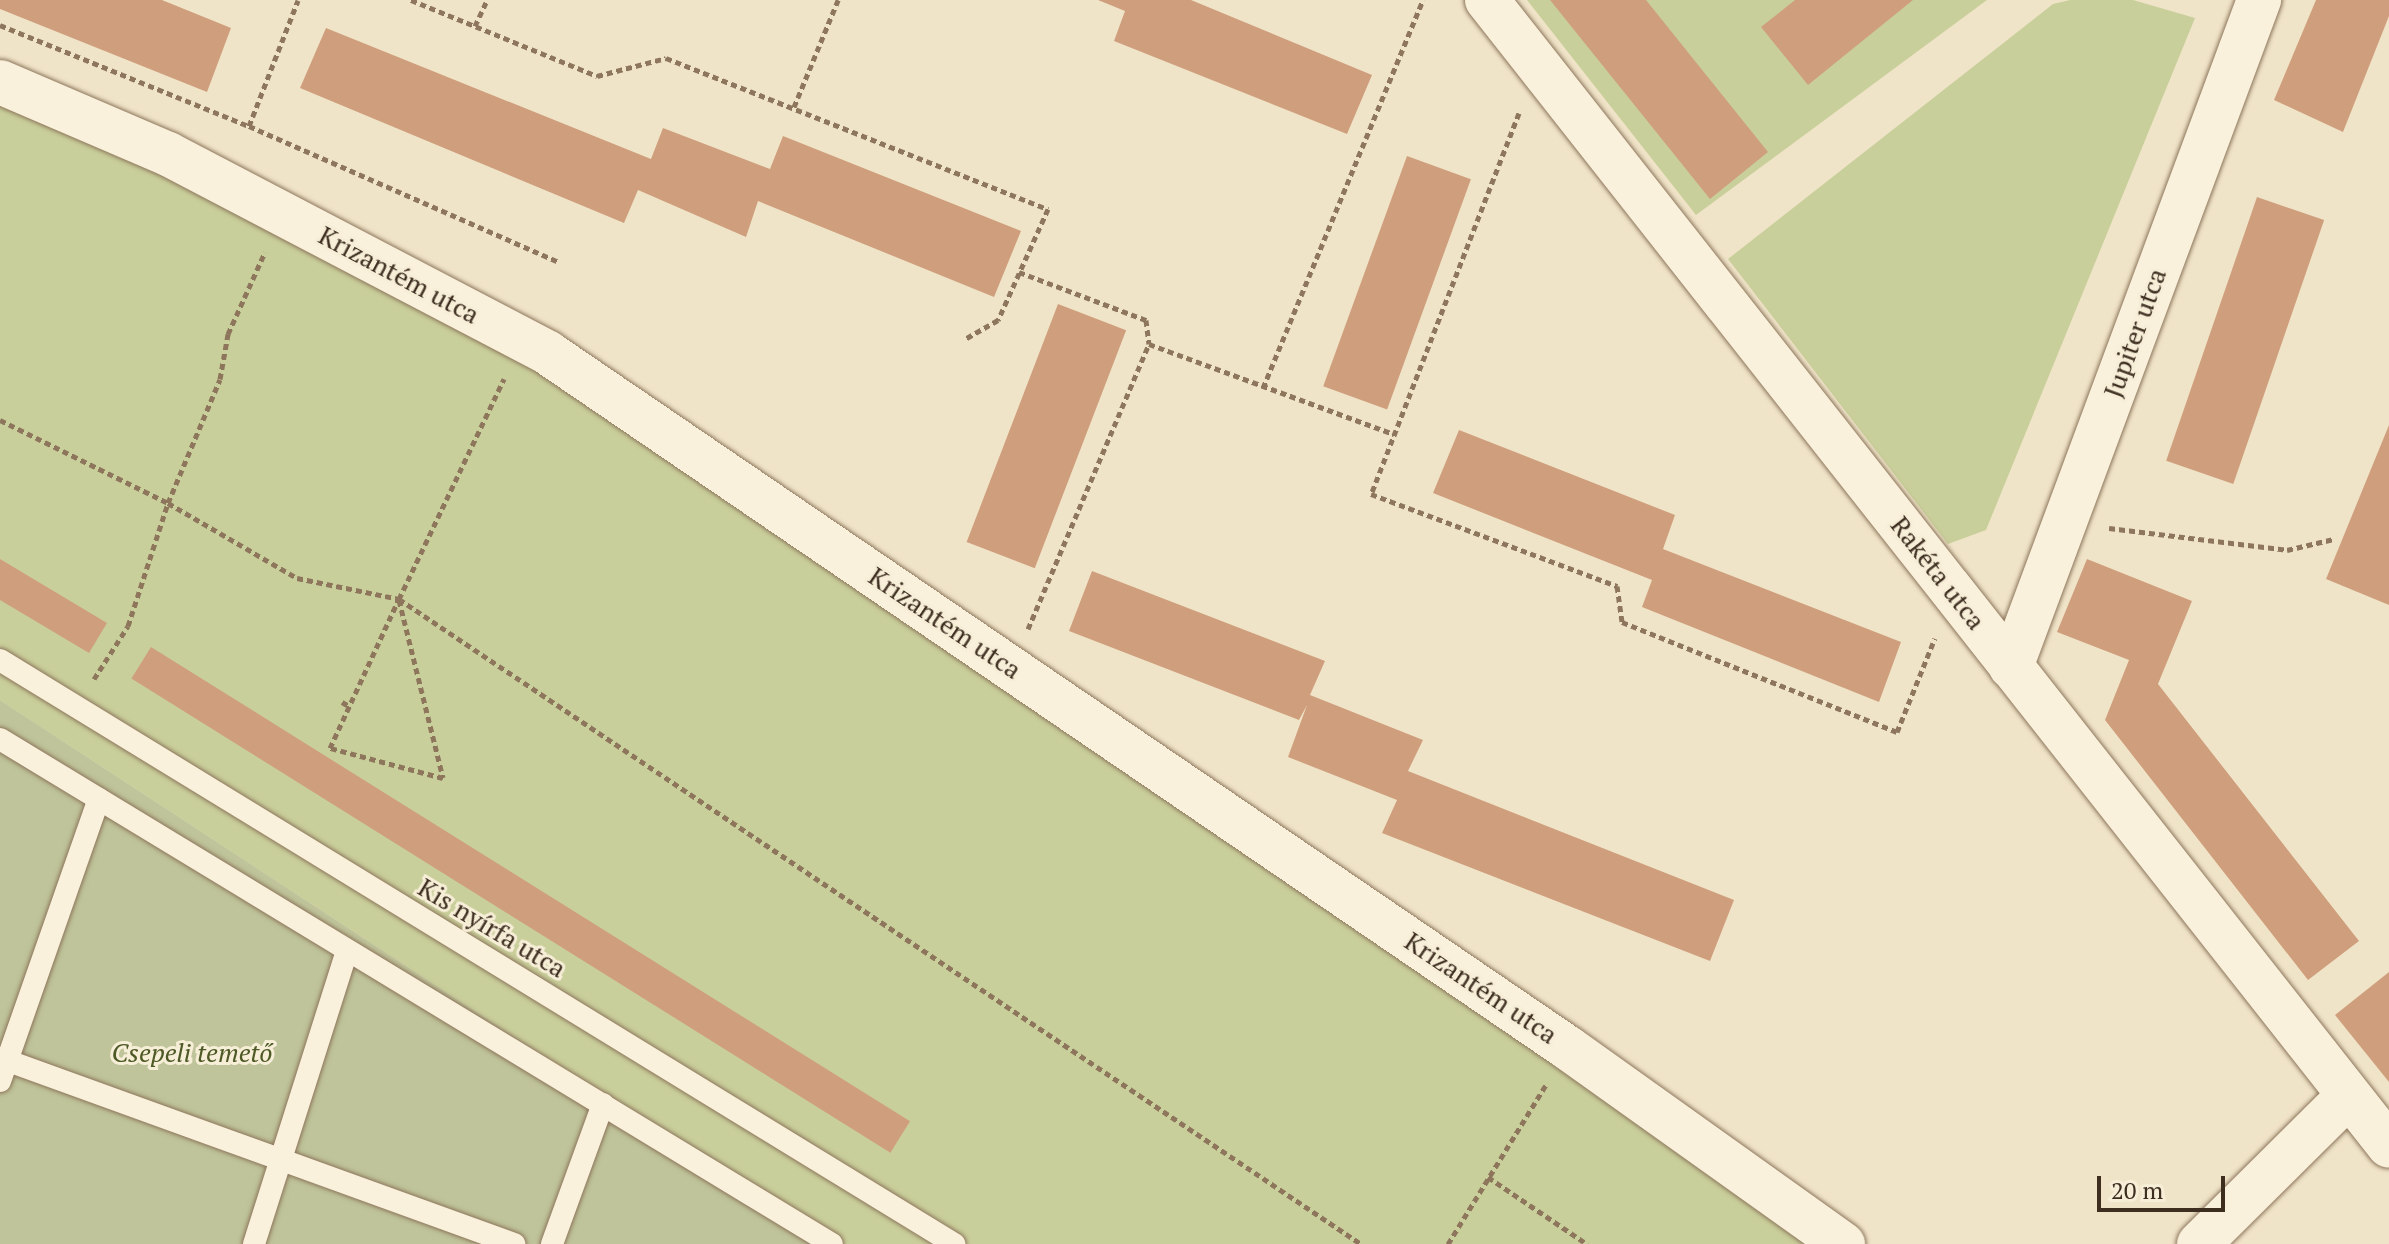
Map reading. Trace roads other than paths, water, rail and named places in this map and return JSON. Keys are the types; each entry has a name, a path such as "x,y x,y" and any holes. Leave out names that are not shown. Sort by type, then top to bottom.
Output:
{"street":[{"name":"Rakéta utca","path":"1487,0 2389,1146"},
{"name":"Jupiter utca","path":"2011,667 2259,0"},
{"name":"Krizantém utca","path":"0,82 168,154 522,340 1011,668 1568,1048 1843,1244"},
{"path":"2199,1244 2348,1096"}],"lane":[{"name":"Kis nyírfa utca","path":"0,660 954,1244"},
{"path":"0,739 823,1241"},
{"path":"99,799 2,1066 282,1160 514,1244"},
{"path":"254,1244 347,950"},
{"path":"552,1244 603,1104"}],"park label":[{"name":"Csepeli temető","path":"192,1053"}]}
